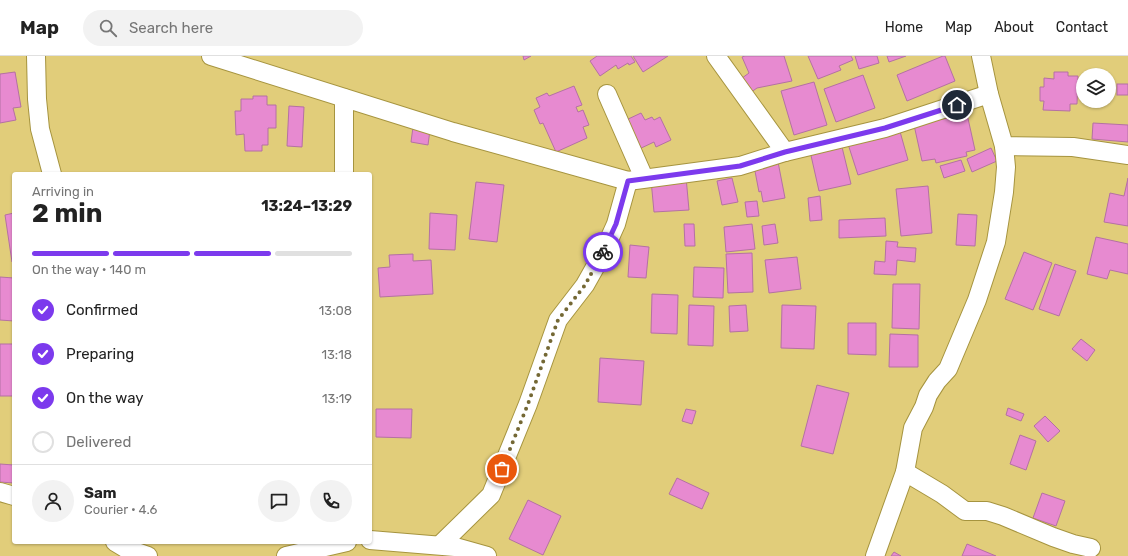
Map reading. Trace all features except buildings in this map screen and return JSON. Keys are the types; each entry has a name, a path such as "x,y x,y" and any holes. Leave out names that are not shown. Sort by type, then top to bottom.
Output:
{"street":[{"path":"36,56 37,99 40,129 51,172"},
{"path":"211,56 491,143 636,180 740,166 785,152 885,128 989,94"},
{"path":"716,56 785,152"},
{"path":"875,556 905,472 913,428 924,407 928,395 937,381 948,369 977,300 996,242 1004,192 1006,167 1004,146 989,94 981,56"},
{"path":"440,545 491,495 528,404 558,320 585,285 603,252 636,180 607,94"},
{"path":"344,98 344,172"},
{"path":"1004,146 1073,147 1128,156"},
{"path":"905,472 942,494 965,511 987,511 1003,516 1053,537 1091,548"},
{"path":"0,492 12,495"},
{"path":"372,540 455,547 487,556"},
{"path":"118,544 125,548 148,556"},
{"path":"286,556 338,544"}],"way so far":[{"path":"502,469 528,404 558,320 585,285 603,252"}],"route":[{"path":"603,252 616,224 628,181 740,166 785,152 885,128 957,105"}]}
